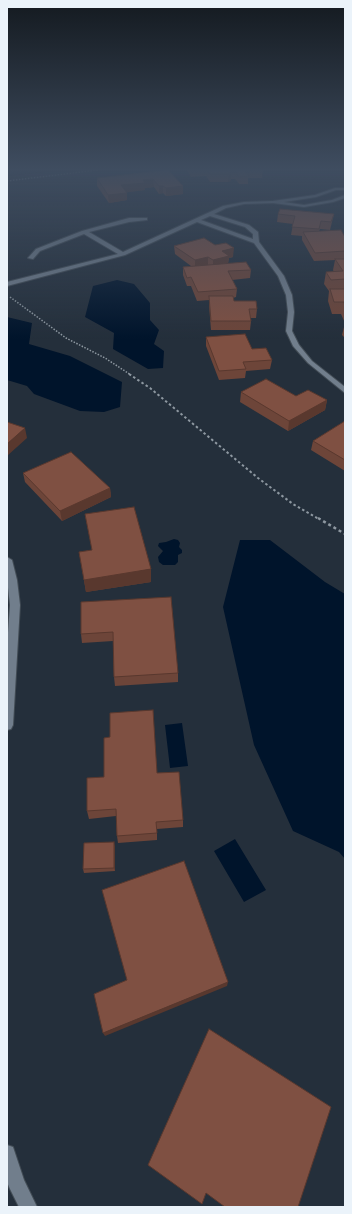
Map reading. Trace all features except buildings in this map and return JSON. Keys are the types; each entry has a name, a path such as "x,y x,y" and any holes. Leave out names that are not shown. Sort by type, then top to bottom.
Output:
{"street":[{"path":"31,258 38,250 84,232 108,226"},
{"path":"7,284 123,254 185,226"},
{"path":"214,226 256,242 281,276 289,295 291,312 289,332 296,346 310,362 345,391"},
{"path":"246,226 256,233 256,242"},
{"path":"84,232 123,254"},
{"path":"7,560 12,580 15,605 7,725"},
{"path":"7,1153 16,1183 28,1207"}],"path":[{"path":"7,295 66,338 105,358 150,388 258,478 293,504 345,534"}],"water":[{"path":"117,280 134,284 150,303 150,320 159,330 154,344 164,351 163,368 148,369 113,349 114,333 85,317 93,286"},
{"path":"7,317 32,323 29,344 70,356 122,382 120,407 104,412 80,411 34,394 27,386 7,380"},
{"path":"174,539 178,540 180,543 179,547 182,550 182,553 178,555 178,562 175,565 163,565 159,562 158,557 163,551 158,546 159,543"},
{"path":"240,540 270,540 325,582 345,594 345,859 339,852 293,831 254,745 223,607"},
{"path":"182,723 188,766 170,768 165,725"},
{"path":"235,839 266,890 244,902 214,851"}]}
